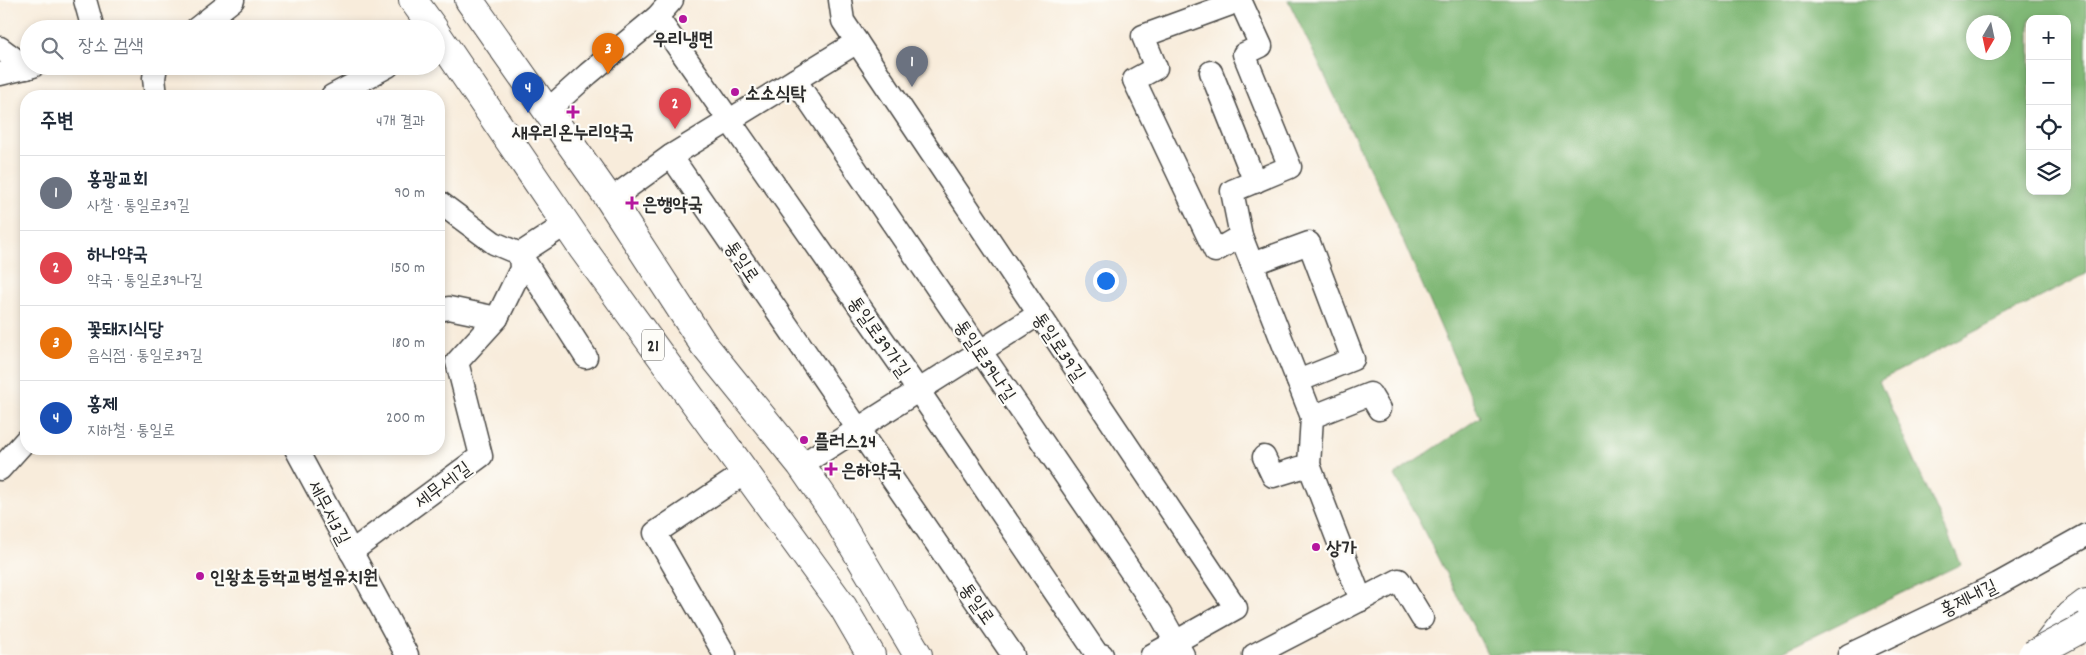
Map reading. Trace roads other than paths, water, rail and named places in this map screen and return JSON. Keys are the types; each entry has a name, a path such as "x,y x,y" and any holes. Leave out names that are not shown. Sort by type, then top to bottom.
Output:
{"main road":[{"name":"21","path":"413,0 427,20"},
{"path":"468,0 548,110 610,200 704,345 801,464 832,510 918,655"},
{"name":"21","path":"445,47 566,224 843,607 871,655"},
{"path":"2040,655 2070,615 2086,603"},
{"path":"2032,655 2086,626"}],"street":[{"path":"85,0 91,20"},
{"path":"208,20 234,0"},
{"path":"548,110 657,17 672,0"},
{"name":"통일로39길","path":"840,0 843,21 1236,608 1179,649 1152,655"},
{"path":"1241,236 1215,251 1134,80 1156,68 1143,36 1238,0 1261,46 1244,54 1290,168 1232,190 1241,236 1312,417 1309,465 1362,600"},
{"name":"통일로39가길","path":"657,17 918,390 1097,654 1102,655"},
{"path":"610,200 671,156 857,42"},
{"path":"0,48 20,61"},
{"path":"0,74 20,69"},
{"path":"1211,72 1255,182"},
{"path":"154,75 155,90"},
{"path":"343,90 371,75"},
{"name":"통일로39나길","path":"795,80 1160,614 1179,649"},
{"name":"통일로","path":"671,156 1013,655"},
{"path":"445,206 494,243 520,254 586,357"},
{"path":"520,254 566,224"},
{"path":"1252,264 1309,243 1353,359 1298,381"},
{"name":"세무서1길","path":"351,552 480,456 457,362 497,318 521,269 520,254"},
{"path":"445,309 497,318"},
{"path":"801,464 1039,314"},
{"path":"1312,417 1370,394 1379,409"},
{"path":"0,469 20,447"},
{"name":"세무서3길","path":"299,455 407,655"},
{"path":"1264,457 1273,476 1309,465"},
{"path":"725,655 655,534 746,472"},
{"name":"홍제내길","path":"1849,655 1998,584 2086,535"},
{"path":"1254,655 1399,580 1422,618"}],"place":[{"name":"우리냉면","path":"683,19"},
{"name":"꽃돼지식당","path":"608,74"},
{"name":"홍광교회","path":"912,87"},
{"name":"소소식탁","path":"735,92"},
{"name":"새우리온누리약국","path":"573,112"},
{"name":"홍제","path":"528,113"},
{"name":"하나약국","path":"675,129"},
{"name":"은행약국","path":"632,203"},
{"name":"플러스24","path":"804,440"},
{"name":"은하약국","path":"831,469"},
{"name":"상가","path":"1316,547"},
{"name":"인왕초등학교병설유치원","path":"200,576"}]}
